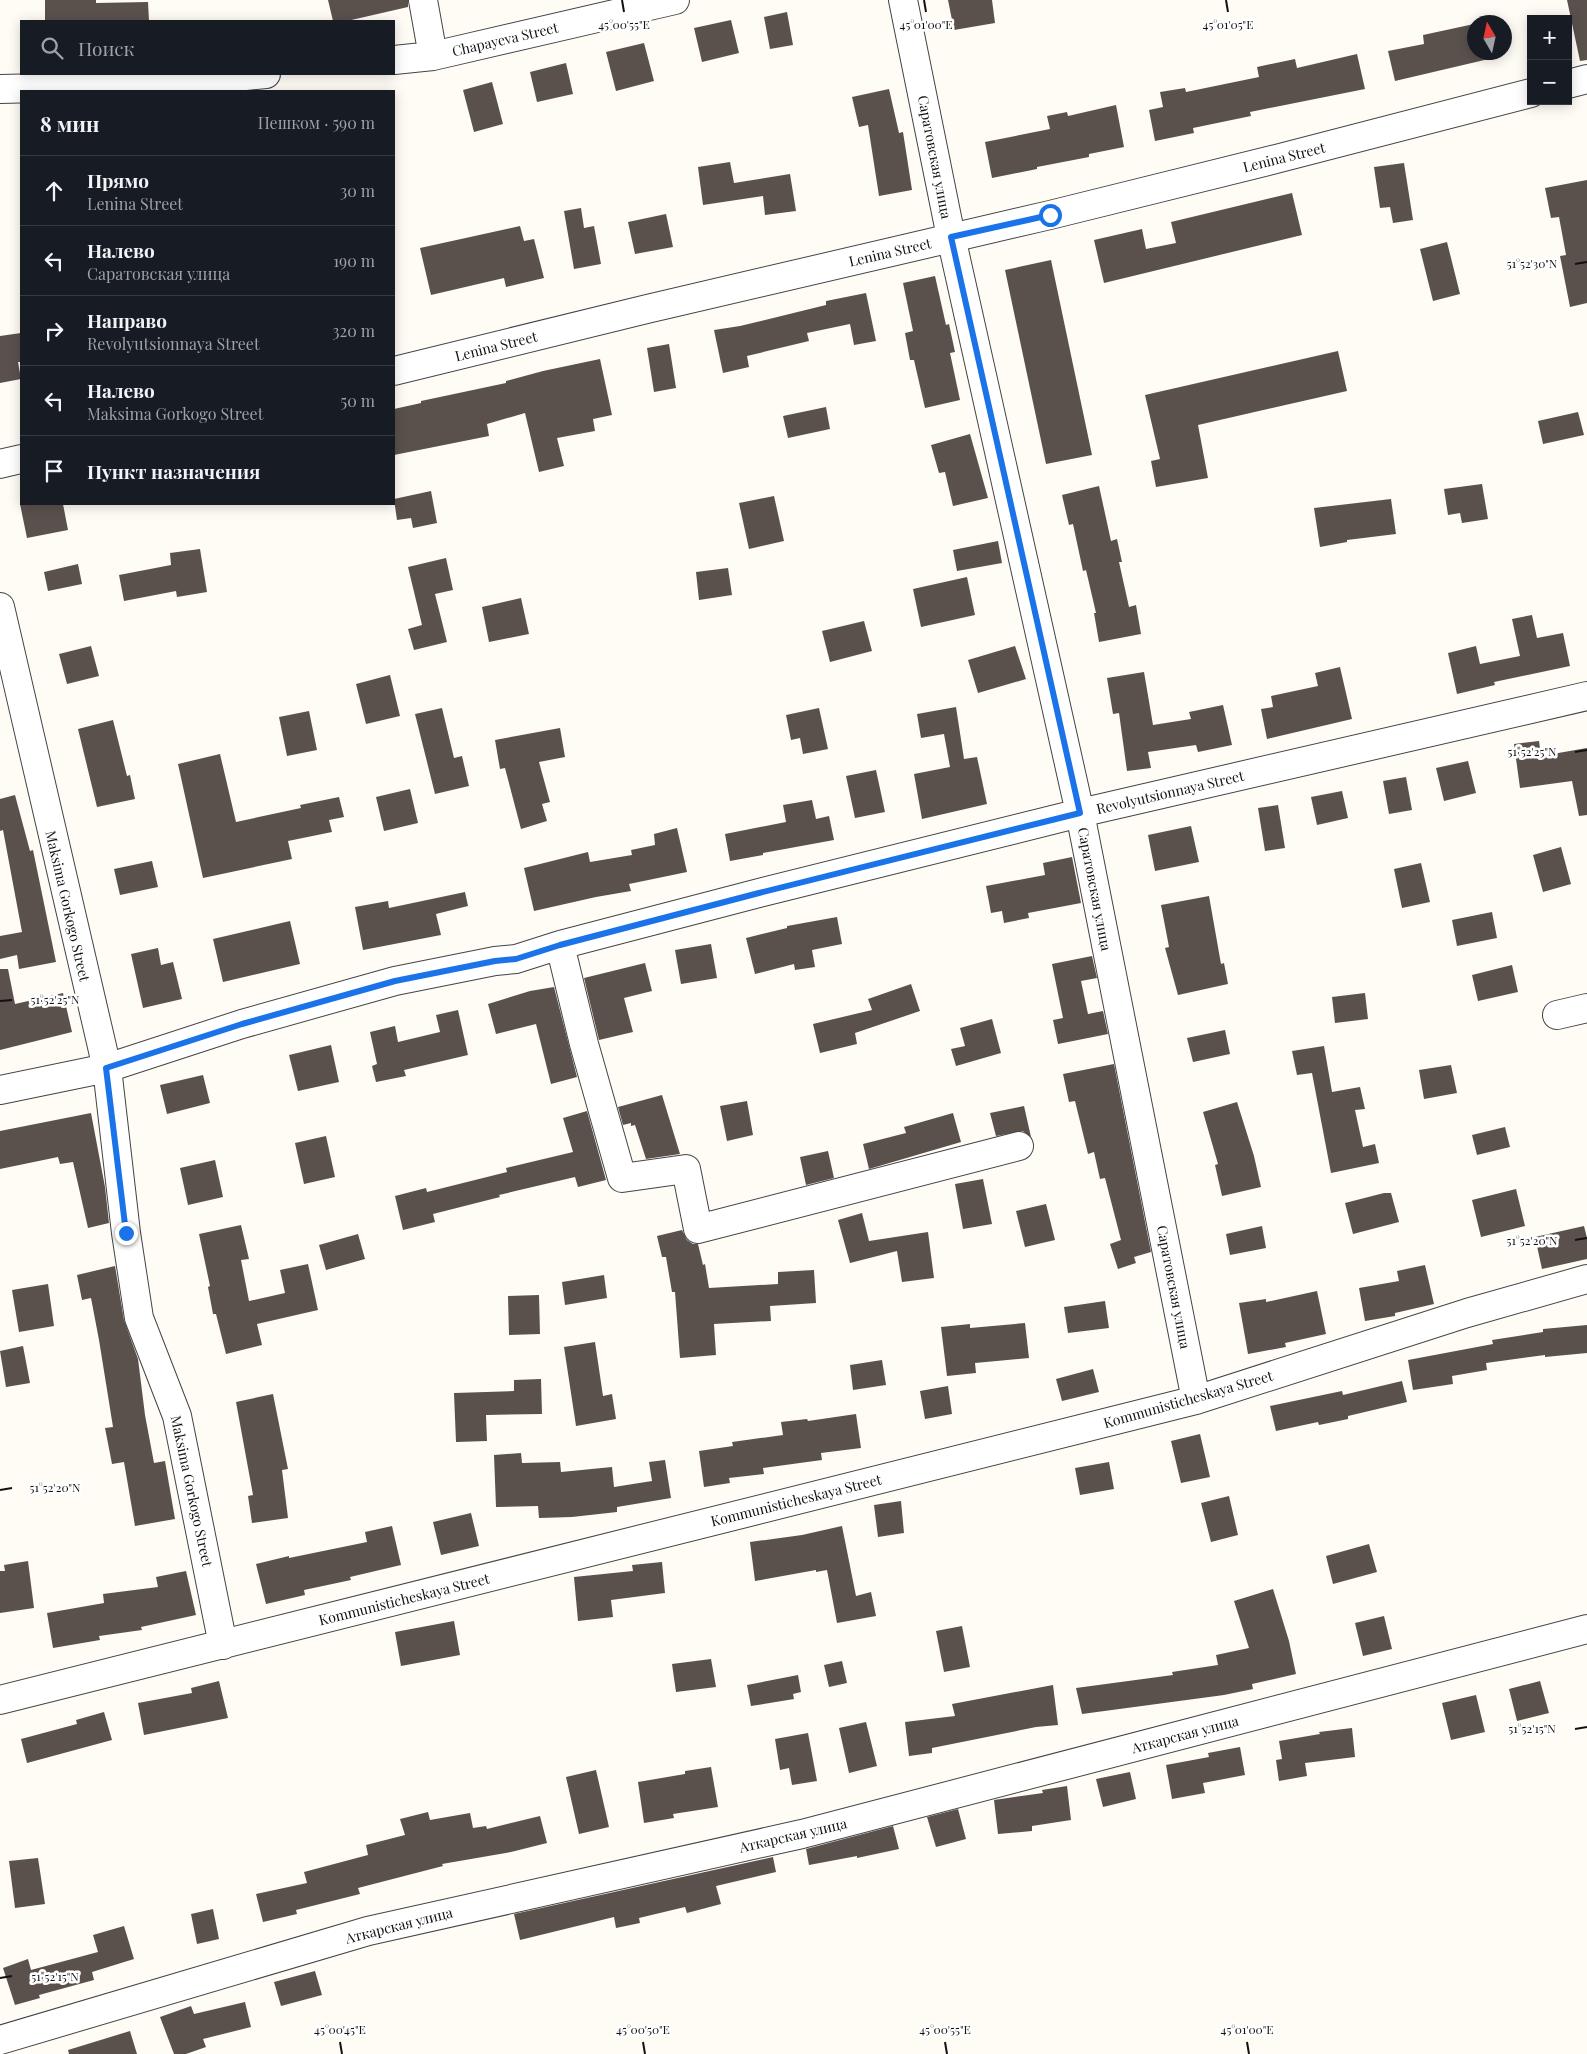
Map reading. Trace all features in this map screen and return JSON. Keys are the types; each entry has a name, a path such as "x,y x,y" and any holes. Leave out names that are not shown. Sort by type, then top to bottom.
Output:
{"street":[{"path":"423,0 433,56"},
{"name":"Chapayeva Street","path":"395,60 433,56 675,0"},
{"name":"Саратовская улица","path":"903,0 951,237 1080,813 1196,1400"},
{"path":"0,89 161,85 256,75"},
{"path":"1572,83 1587,79"},
{"name":"Lenina Street","path":"395,370 1276,160 1527,94"},
{"path":"0,464 20,459"},
{"name":"Maksima Gorkogo Street","path":"0,607 106,1068 126,1233 139,1318 177,1416 224,1645"},
{"name":"Revolyutsionnaya Street","path":"0,1090 106,1068 242,1024 395,981 495,961 516,959 560,945 759,893 1080,813 1587,696"},
{"path":"560,945 584,1044 622,1178 686,1169 698,1229 1019,1146"},
{"path":"1557,1015 1587,1008"},
{"name":"Kommunisticheskaya Street","path":"0,1700 1196,1400 1467,1313 1587,1280"},
{"name":"Аткарская улица","path":"0,2040 368,1931 802,1834 1587,1629"}],"building":[{"path":"45,0 96,0 96,3 148,2 149,20 45,20"},
{"path":"328,0 408,0 408,7 351,20 333,20"},
{"path":"948,0 992,0 995,23 954,30"},
{"path":"1567,0 1587,0 1587,60 1580,61 1572,15 1570,15"},
{"path":"787,12 793,45 770,49 764,17"},
{"path":"731,20 739,53 702,62 694,28"},
{"path":"1467,26 1467,60 1484,60 1395,81 1388,51 1424,44 1423,35"},
{"path":"644,43 654,81 616,91 606,52"},
{"path":"1357,54 1365,89 1250,112 1251,116 1193,128 1194,133 1155,141 1149,110 1163,107 1160,92 1185,88 1186,92 1259,77 1257,67 1295,59 1297,68"},
{"path":"566,63 573,94 537,102 530,72"},
{"path":"492,82 503,124 474,132 463,90"},
{"path":"889,89 899,133 903,132 912,190 879,196 868,125 859,127 852,97"},
{"path":"1116,105 1124,147 1089,154 1089,157 992,178 985,142 1050,129 1047,116 1067,112 1068,116"},
{"path":"730,162 734,183 790,174 796,211 765,215 763,196 703,205 698,167"},
{"path":"1404,163 1413,220 1393,223 1390,207 1380,208 1374,167"},
{"path":"1587,180 1587,303 1570,307 1560,256 1566,255 1559,217 1551,218 1545,188"},
{"path":"1292,193 1302,235 1104,283 1094,240 1142,229 1146,249 1176,243 1171,222"},
{"path":"581,208 584,228 594,226 601,264 574,269 564,211"},
{"path":"666,214 673,247 635,254 628,222"},
{"path":"520,226 524,241 534,239 544,278 506,287 504,278 431,295 420,248"},
{"path":"1447,242 1460,294 1433,301 1420,249"},
{"path":"1051,260 1092,455 1046,464 1005,270"},
{"path":"935,276 946,325 949,324 955,352 950,353 960,400 925,408 914,360 910,360 905,333 913,331 903,283"},
{"path":"866,293 876,341 854,345 850,324 807,333 809,341 747,356 749,367 723,373 714,330 740,326 826,305 826,301"},
{"path":"20,333 20,362 18,362 20,379 0,383 0,336"},
{"path":"669,344 676,388 654,392 647,348"},
{"path":"1338,351 1347,391 1198,425 1208,478 1156,487 1151,461 1160,459 1145,395"},
{"path":"600,359 612,415 593,419 595,431 557,438 564,466 539,472 525,413 487,424 489,436 395,455 395,409 421,403 421,401 506,383 506,381"},
{"path":"826,407 830,429 788,438 783,416"},
{"path":"1578,412 1584,435 1543,444 1538,421"},
{"path":"970,434 988,498 953,506 945,472 939,473 931,445"},
{"path":"1482,484 1488,519 1462,523 1460,513 1448,515 1444,489"},
{"path":"1099,486 1111,541 1117,539 1122,562 1119,562 1129,607 1136,605 1141,634 1099,642 1094,613 1096,613 1086,570 1083,571 1073,524 1069,525 1062,495"},
{"path":"431,491 437,523 413,528 411,518 397,520 395,499"},
{"path":"774,496 784,541 749,549 739,503"},
{"path":"1391,499 1396,534 1347,540 1347,542 1320,547 1314,508"},
{"path":"20,505 63,505 68,530 27,538"},
{"path":"998,541 1002,563 957,571 953,550"},
{"path":"200,549 207,592 177,597 176,591 124,601 119,575 171,565 170,553"},
{"path":"446,558 453,590 435,594 447,642 414,650 408,629 422,625 408,567"},
{"path":"78,564 82,584 48,591 44,572"},
{"path":"728,568 732,595 699,600 696,572"},
{"path":"967,577 975,615 921,627 913,589"},
{"path":"521,598 529,634 489,642 482,607"},
{"path":"1532,615 1537,638 1563,633 1570,666 1494,682 1495,685 1457,694 1448,653 1476,646 1480,664 1520,656 1512,619"},
{"path":"864,621 872,651 830,662 822,631"},
{"path":"91,646 99,676 67,684 59,654"},
{"path":"1015,646 1026,679 978,693 968,660"},
{"path":"1340,667 1352,719 1267,739 1261,709 1273,707 1271,696 1318,686 1315,673"},
{"path":"1144,672 1153,725 1191,719 1189,712 1223,705 1232,745 1198,752 1196,745 1148,752 1151,768 1127,771 1119,713 1113,714 1107,678"},
{"path":"390,675 400,716 366,724 356,684"},
{"path":"956,707 964,759 977,757 987,804 922,819 914,774 950,767 944,734 921,738 917,714"},
{"path":"442,708 454,758 462,756 469,786 435,794 415,714"},
{"path":"819,708 828,749 803,754 800,738 791,740 786,715"},
{"path":"309,711 317,750 287,756 279,717"},
{"path":"113,720 127,776 130,775 135,799 97,807 78,729"},
{"path":"560,728 565,757 539,762 550,802 542,804 547,821 521,829 505,768 500,769 495,740"},
{"path":"1539,741 1541,756 1587,748 1587,815 1579,816 1572,781 1520,788 1514,744"},
{"path":"220,754 236,822 301,808 300,805 339,797 344,817 329,820 332,832 288,841 292,859 203,878 178,764"},
{"path":"1468,761 1476,793 1444,801 1436,768"},
{"path":"876,770 885,812 855,818 846,776"},
{"path":"1406,777 1412,810 1389,814 1383,781"},
{"path":"410,789 418,823 384,831 376,797"},
{"path":"1342,791 1348,818 1317,825 1311,797"},
{"path":"15,795 30,851 33,850 56,962 19,969 17,955 0,959 0,936 22,932 3,830 0,831 0,799"},
{"path":"812,800 816,819 829,816 834,840 730,861 725,834 786,822 783,805"},
{"path":"1278,805 1285,848 1265,851 1258,808"},
{"path":"1191,826 1199,862 1155,871 1148,835"},
{"path":"677,828 687,872 629,884 631,891 534,911 524,868 588,852 590,862 632,855 631,850 655,845 654,834"},
{"path":"1561,847 1571,884 1543,892 1533,855"},
{"path":"1072,857 1081,903 1028,913 1029,918 1004,923 1002,911 991,913 986,886 1045,875 1043,863"},
{"path":"152,861 158,887 120,895 114,869"},
{"path":"1421,863 1430,902 1402,908 1394,869"},
{"path":"465,892 468,906 436,914 441,935 363,950 355,907 388,901 389,908"},
{"path":"1209,896 1221,964 1224,963 1228,984 1178,995 1165,948 1169,947 1161,905"},
{"path":"1492,912 1497,938 1457,946 1452,920"},
{"path":"837,917 842,944 812,950 815,967 795,970 794,964 755,974 746,938 787,928 787,926"},
{"path":"290,921 300,964 223,982 213,939"},
{"path":"711,944 717,978 681,984 675,950"},
{"path":"158,948 161,965 173,962 182,999 143,1008 131,954"},
{"path":"1092,956 1097,978 1081,981 1088,1014 1103,1011 1108,1034 1058,1044 1053,1020 1063,1018 1052,964"},
{"path":"645,963 652,991 624,998 633,1032 599,1040 584,978"},
{"path":"1512,965 1518,992 1478,1001 1472,975"},
{"path":"0,969 8,969 15,1004 63,993 72,1032 0,1050"},
{"path":"911,984 920,1011 855,1033 857,1044 820,1053 813,1024 872,1010 868,999"},
{"path":"554,987 577,1077 551,1084 536,1024 496,1034 488,1004 530,991"},
{"path":"1365,993 1368,1019 1335,1023 1332,997"},
{"path":"458,1010 468,1055 404,1070 406,1076 376,1082 372,1066 377,1064 370,1032 395,1026 398,1042 440,1032 436,1015"},
{"path":"992,1019 1001,1053 956,1066 951,1049 965,1046 960,1028"},
{"path":"1225,1030 1230,1054 1193,1062 1187,1038"},
{"path":"331,1045 339,1082 298,1091 289,1055"},
{"path":"1324,1046 1332,1092 1360,1087 1365,1109 1355,1110 1363,1147 1375,1144 1379,1163 1331,1173 1312,1073 1297,1075 1292,1051"},
{"path":"1114,1064 1151,1252 1134,1257 1136,1263 1118,1269 1110,1244 1121,1240 1105,1178 1100,1179 1094,1152 1088,1154 1075,1101 1069,1102 1063,1074"},
{"path":"1451,1065 1457,1093 1424,1099 1419,1070"},
{"path":"203,1075 210,1103 167,1114 160,1085"},
{"path":"662,1095 680,1154 646,1159 635,1125 631,1126 631,1123 623,1125 618,1107"},
{"path":"747,1101 753,1135 727,1141 720,1106"},
{"path":"1237,1102 1254,1156 1261,1187 1222,1196 1215,1165 1218,1164 1203,1112"},
{"path":"1024,1106 1031,1137 1023,1131 996,1136 990,1113"},
{"path":"587,1111 606,1180 578,1187 575,1177 499,1195 500,1197 433,1214 435,1222 403,1230 395,1196 426,1188 427,1192 507,1172 506,1168 573,1152 563,1118"},
{"path":"91,1113 105,1187 109,1223 88,1228 73,1162 60,1164 58,1157 0,1169 0,1131"},
{"path":"953,1113 961,1142 869,1169 863,1144 906,1133 904,1127"},
{"path":"1505,1127 1510,1147 1477,1155 1472,1135"},
{"path":"326,1136 335,1177 304,1184 295,1143"},
{"path":"828,1151 834,1178 806,1185 800,1157"},
{"path":"215,1160 223,1197 188,1205 180,1168"},
{"path":"983,1179 992,1224 963,1229 955,1184"},
{"path":"1516,1189 1525,1226 1481,1237 1472,1200"},
{"path":"1391,1193 1399,1222 1353,1234 1345,1203"},
{"path":"1046,1204 1055,1240 1025,1247 1016,1211"},
{"path":"862,1213 869,1241 928,1232 934,1278 902,1282 897,1251 850,1263 838,1220"},
{"path":"241,1225 249,1259 241,1260 249,1301 285,1293 280,1270 308,1264 318,1310 257,1324 262,1345 226,1354 216,1314 213,1314 208,1287 210,1286 199,1234"},
{"path":"1262,1226 1266,1248 1230,1255 1226,1234"},
{"path":"1584,1226 1587,1238 1587,1259 1542,1269 1535,1237"},
{"path":"682,1230 687,1240 693,1244 698,1244 703,1265 705,1264 709,1288 778,1284 778,1272 814,1270 816,1303 770,1306 771,1321 714,1324 716,1355 680,1358 675,1292 672,1292 666,1257 662,1257 657,1236"},
{"path":"358,1234 365,1259 326,1270 319,1245"},
{"path":"1425,1265 1434,1304 1395,1313 1395,1316 1365,1321 1359,1288 1399,1281 1397,1271"},
{"path":"115,1266 124,1320 138,1359 145,1415 154,1463 165,1461 175,1519 135,1526 124,1462 112,1464 105,1428 113,1427 91,1298 82,1300 77,1275"},
{"path":"604,1275 607,1298 565,1305 562,1282"},
{"path":"48,1284 54,1326 19,1332 12,1290"},
{"path":"1317,1291 1326,1334 1285,1343 1286,1347 1248,1354 1239,1303 1266,1299 1266,1302"},
{"path":"539,1295 540,1334 509,1335 508,1296"},
{"path":"1105,1301 1109,1328 1068,1333 1064,1307"},
{"path":"1025,1323 1029,1358 975,1363 976,1373 947,1376 941,1327 970,1324 970,1328"},
{"path":"1587,1325 1587,1353 1545,1357 1545,1355 1486,1363 1487,1370 1452,1376 1453,1384 1413,1390 1408,1360 1493,1344 1492,1340 1543,1332 1543,1329"},
{"path":"595,1342 603,1396 612,1394 616,1419 576,1426 564,1347"},
{"path":"23,1346 30,1383 6,1387 0,1351"},
{"path":"882,1360 886,1385 853,1390 850,1365"},
{"path":"1093,1369 1099,1392 1062,1401 1056,1379"},
{"path":"541,1379 542,1414 486,1415 487,1441 456,1442 454,1393 514,1391 514,1380"},
{"path":"1402,1381 1407,1402 1348,1416 1348,1419 1319,1425 1318,1422 1276,1431 1270,1406 1342,1391 1343,1395"},
{"path":"948,1386 952,1414 925,1419 920,1391"},
{"path":"273,1394 288,1469 282,1470 288,1518 252,1523 248,1496 253,1495 236,1402"},
{"path":"856,1414 861,1448 821,1453 822,1460 763,1468 764,1474 729,1478 730,1483 704,1487 699,1451 733,1446 732,1442 783,1435 781,1422 807,1419 808,1421"},
{"path":"1200,1434 1210,1477 1181,1483 1171,1441"},
{"path":"521,1453 522,1463 560,1462 561,1472 612,1467 614,1487 652,1481 649,1462 665,1460 671,1498 617,1507 617,1512 572,1517 539,1518 538,1506 496,1507 494,1455"},
{"path":"1109,1462 1114,1489 1080,1495 1075,1468"},
{"path":"1229,1496 1238,1535 1211,1542 1201,1503"},
{"path":"901,1501 904,1533 878,1537 874,1505"},
{"path":"471,1513 479,1546 441,1555 433,1522"},
{"path":"392,1526 401,1565 350,1577 351,1580 304,1590 305,1595 266,1604 256,1564 367,1542 365,1532"},
{"path":"842,1526 856,1596 871,1592 876,1616 837,1623 827,1570 816,1572 816,1570 755,1581 750,1542 802,1535"},
{"path":"1369,1544 1377,1572 1333,1584 1326,1556"},
{"path":"28,1561 34,1608 0,1613 0,1571 5,1571 4,1565"},
{"path":"662,1562 665,1593 611,1600 613,1617 578,1621 574,1577 633,1571 632,1565"},
{"path":"186,1571 196,1615 141,1627 142,1630 99,1636 100,1640 53,1648 47,1613 104,1603 103,1594 158,1587 156,1577"},
{"path":"1273,1589 1289,1641 1296,1674 1252,1684 1253,1689 1224,1695 1082,1714 1076,1688 1173,1675 1172,1672 1218,1665 1216,1655 1249,1648 1234,1601"},
{"path":"1384,1616 1392,1649 1363,1656 1355,1623"},
{"path":"454,1621 460,1655 401,1666 395,1632"},
{"path":"962,1626 970,1667 944,1672 936,1631"},
{"path":"711,1659 716,1687 676,1692 672,1664"},
{"path":"842,1661 847,1683 829,1687 824,1665"},
{"path":"798,1675 801,1692 793,1694 794,1699 751,1706 747,1685"},
{"path":"219,1681 228,1718 144,1735 138,1703 192,1693 191,1688"},
{"path":"1540,1681 1549,1713 1517,1721 1509,1689"},
{"path":"1053,1685 1058,1725 1036,1727 932,1748 932,1753 909,1756 905,1722 955,1716 952,1704"},
{"path":"1476,1695 1485,1732 1451,1740 1442,1703"},
{"path":"104,1712 112,1740 27,1763 21,1739 77,1724 76,1720"},
{"path":"866,1722 877,1766 849,1773 839,1728"},
{"path":"1352,1728 1355,1757 1305,1763 1307,1776 1279,1781 1276,1760 1282,1759 1279,1741 1320,1734 1319,1732"},
{"path":"808,1733 817,1781 792,1785 789,1768 780,1770 775,1739"},
{"path":"1240,1747 1245,1775 1203,1783 1205,1793 1172,1799 1166,1765 1209,1757 1208,1753"},
{"path":"711,1767 718,1807 673,1814 674,1818 644,1823 638,1782 685,1774 685,1771"},
{"path":"596,1770 609,1827 579,1834 566,1777"},
{"path":"1130,1772 1136,1799 1103,1807 1096,1779"},
{"path":"1067,1786 1071,1820 1032,1826 1032,1831 998,1834 994,1800 1043,1793 1042,1790"},
{"path":"958,1809 966,1839 936,1847 927,1817"},
{"path":"428,1812 430,1820 470,1813 473,1828 486,1826 487,1829 540,1816 547,1843 511,1852 442,1864 443,1866 358,1888 360,1894 296,1910 297,1914 263,1922 256,1894 307,1883 304,1872 368,1855 366,1845 405,1835 400,1819"},
{"path":"893,1826 899,1849 857,1858 857,1856 809,1865 806,1849"},
{"path":"773,1857 776,1872 716,1886 721,1904 687,1913 685,1907 639,1918 640,1923 616,1928 614,1917 520,1940 514,1914"},
{"path":"38,1858 45,1904 15,1908 9,1861"},
{"path":"213,1909 219,1939 197,1944 191,1914"},
{"path":"124,1926 134,1959 92,1972 94,1980 39,1995 40,1998 15,2005 3,1968 28,1959 31,1970 98,1952 93,1935"},
{"path":"315,1971 322,1995 281,2006 274,1982"},
{"path":"245,2002 251,2027 203,2039 206,2047 186,2054 174,2054 160,2017 191,2006 194,2014"},
{"path":"130,2031 137,2054 69,2054 68,2050"}],"route":[{"path":"126,1233 106,1068 242,1024 395,981 495,961 516,959 560,945 759,893 1080,813 951,237 1050,215"}]}
